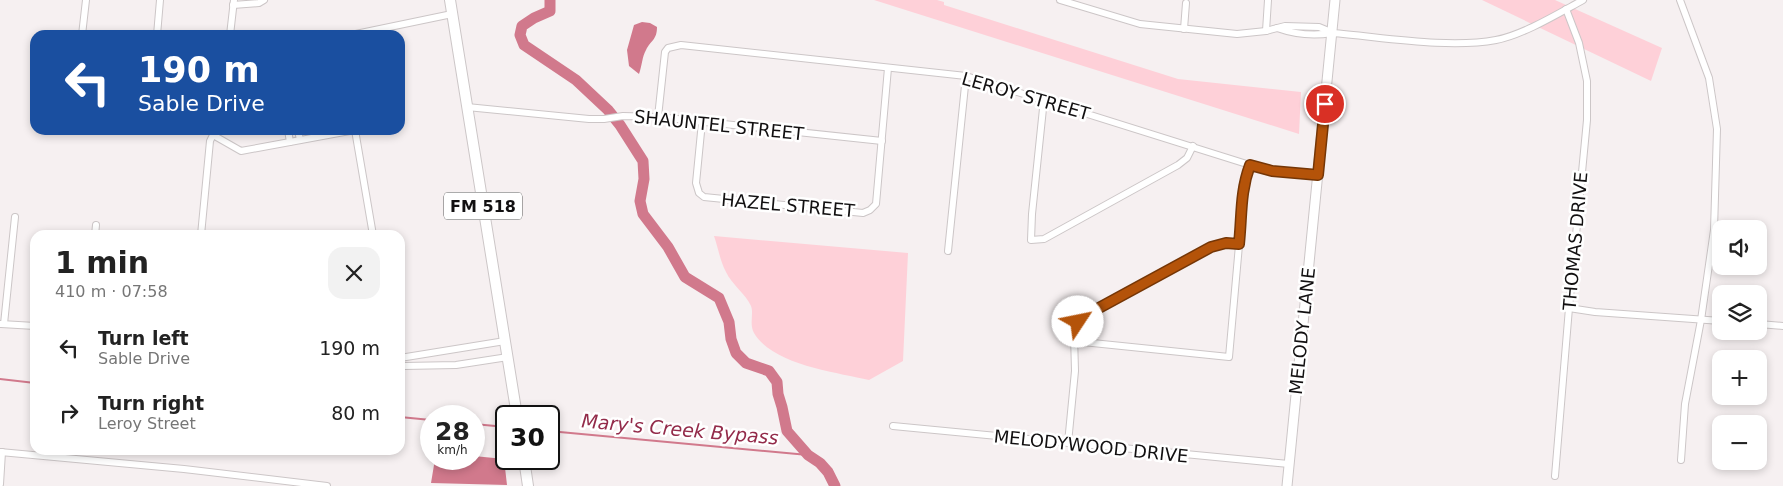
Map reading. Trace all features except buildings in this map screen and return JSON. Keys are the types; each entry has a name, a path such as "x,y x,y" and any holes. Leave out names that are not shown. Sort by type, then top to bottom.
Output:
{"main road":[{"name":"FM 518","path":"450,0 516,405"},
{"path":"526,470 528,486"}],"street":[{"path":"83,30 86,0"},
{"path":"157,30 160,0"},
{"path":"230,30 233,2 259,3 264,0"},
{"path":"1060,0 1140,24 1184,29 1237,34 1266,31 1285,26 1319,27 1332,33 1453,43 1497,40 1544,21 1583,0"},
{"path":"1266,31 1268,0"},
{"name":"MELODY LANE","path":"1287,486 1334,0"},
{"path":"1680,0 1710,78 1717,129 1714,230 1701,320 1684,404 1681,460"},
{"path":"1184,29 1186,3"},
{"name":"THOMAS DRIVE","path":"1555,476 1587,120 1586,81 1579,43 1566,9"},
{"path":"375,30 452,14"},
{"name":"LEROY STREET","path":"658,117 664,58 668,48 681,45 966,76 1250,165 1272,171 1318,175"},
{"path":"882,141 888,68"},
{"path":"948,251 966,76"},
{"path":"1044,99 1031,240 1044,239 1178,165 1187,158 1193,146"},
{"name":"SHAUNTEL STREET","path":"467,107 604,120 623,116 658,117 882,141"},
{"name":"HAZEL STREET","path":"702,122 696,183 699,193 709,198 863,213 870,210 876,204 882,141"},
{"path":"201,230 212,135"},
{"path":"217,135 241,151 328,135"},
{"path":"289,135 290,142"},
{"path":"299,135 300,140"},
{"path":"356,135 372,230"},
{"path":"1073,341 1229,357 1239,244 1241,194 1250,165"},
{"path":"15,217 2,324 30,326"},
{"path":"96,225 96,230"},
{"path":"1068,443 1075,371 1073,341 1075,326 1086,315 1211,247 1226,243 1239,244"},
{"path":"1569,308 1595,312 1712,321"},
{"path":"1767,325 1783,326"},
{"path":"405,357 505,341"},
{"path":"405,366 456,365 508,357"},
{"name":"MELODYWOOD DRIVE","path":"892,426 1289,464"},
{"path":"0,484 1,452 30,455"},
{"path":"33,455 184,469 327,486"}],"shaded area":[{"path":"874,0 937,0 944,2 944,5 1178,79 1301,92 1299,134"},
{"path":"1482,0 1555,0 1662,48 1651,81"},
{"path":"642,22 650,23 657,27 657,31 645,53 639,74 629,66 627,50 634,25"},
{"path":"714,236 908,253 903,361 869,380 806,366 775,353 763,344 754,333 751,306 726,272"},
{"path":"485,457 495,458 495,470 505,470 507,485 431,483 433,470 485,470"}],"waterway":[{"path":"550,0 550,11 522,26 520,35 524,45 576,80 608,110 620,125 643,161 644,179 640,201 643,214 668,247 685,277 719,298 729,322 731,339 736,353 746,363 769,371 777,382 787,431 808,455 820,463 828,472 835,486"},
{"name":"Mary's Creek Bypass","path":"0,379 30,382"},
{"name":"Mary's Creek Bypass","path":"405,417 420,419"},
{"name":"Mary's Creek Bypass","path":"485,425 495,426"},
{"name":"Mary's Creek Bypass","path":"560,432 808,455"}],"route":[{"path":"1078,322 1086,315 1211,247 1226,243 1239,244 1241,194 1250,165 1272,171 1318,175 1325,104"}]}
